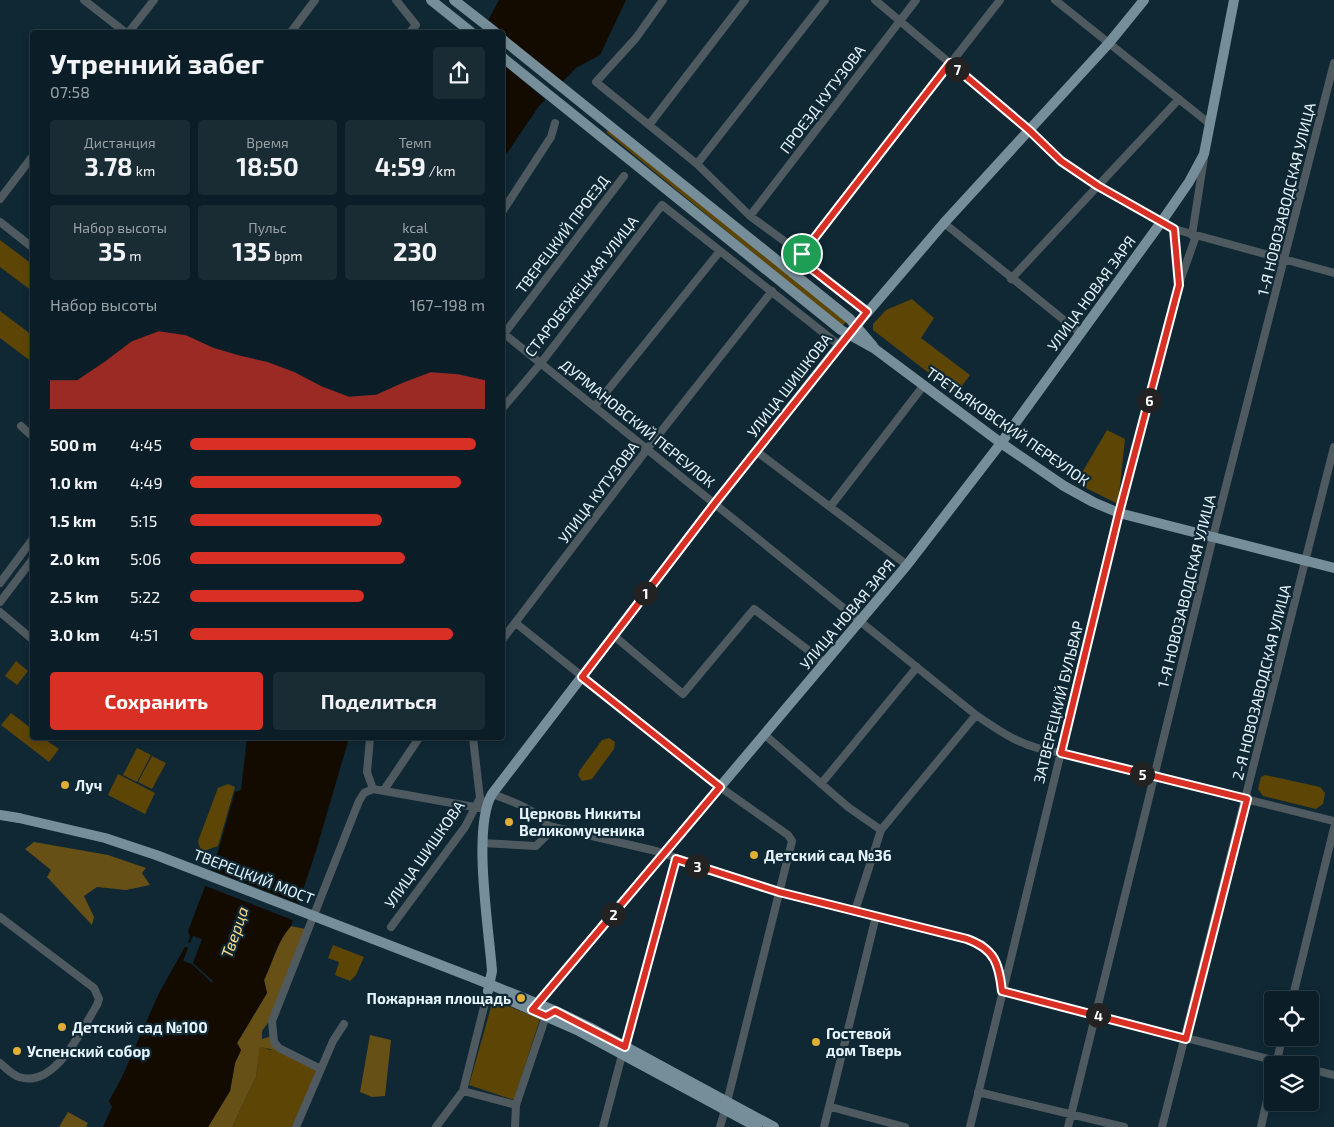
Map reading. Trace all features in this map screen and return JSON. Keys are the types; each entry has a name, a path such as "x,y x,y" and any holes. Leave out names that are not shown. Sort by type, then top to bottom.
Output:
{"main road":[{"path":"431,0 468,30"},
{"path":"454,0 492,30"},
{"name":"УЛИЦА ШИШКОВА","path":"482,805 715,503 856,325 944,223 1110,43 1144,0"},
{"name":"ЗАТВЕРЕЦКИЙ БУЛЬВАР","path":"1162,221 1204,154 1234,0"},
{"name":"ТРЕТЬЯКОВСКИЙ ПЕРЕУЛОК","path":"505,41 856,325 875,349"},
{"name":"ТРЕТЬЯКОВСКИЙ ПЕРЕУЛОК","path":"505,59 848,335 875,349 1002,443 1075,493 1119,513 1334,568"},
{"name":"УЛИЦА НОВАЯ ЗАРЯ","path":"535,1007 907,565 1002,443 1162,221"},
{"path":"482,805 482,843 492,971 489,988"},
{"path":"0,815 18,821"},
{"path":"0,820 18,821"},
{"name":"ТВЕРЕЦКИЙ МОСТ","path":"18,821 105,838 156,854 473,981 550,1013 729,1106"},
{"path":"729,1106 757,1127"},
{"path":"729,1106 774,1127"}],"street":[{"path":"84,0 124,30"},
{"path":"129,30 154,0"},
{"path":"292,30 315,0"},
{"path":"396,0 416,25 412,30"},
{"path":"664,0 636,38 596,82 697,164 750,216 802,254 807,265 867,312"},
{"path":"649,125 745,0"},
{"path":"697,164 824,0"},
{"path":"875,0 1029,130 1061,161 1098,186 1174,229 1334,273"},
{"name":"ПРОЕЗД КУТУЗОВА","path":"750,216 916,0"},
{"path":"802,254 1000,0"},
{"path":"1055,0 1210,124"},
{"name":"1-Я НОВОЗАВОДСКАЯ УЛИЦА","path":"1068,1127 1213,537 1334,63"},
{"path":"1011,279 1179,99"},
{"path":"505,207 551,137 555,122"},
{"name":"ЗАТВЕРЕЦКИЙ БУЛЬВАР","path":"970,1127 1119,513 1179,285 1194,236 1204,154"},
{"path":"0,199 30,160"},
{"name":"ТВЕРЕЦКИЙ ПРОЕЗД","path":"505,330 624,176"},
{"name":"СТАРОБЕЖЕЦКАЯ УЛИЦА","path":"505,405 541,363 662,205 720,251"},
{"path":"0,222 30,245"},
{"path":"944,223 1080,333"},
{"name":"ЗАТВЕРЕЦКИЙ БУЛЬВАР","path":"1174,229 1179,285"},
{"path":"595,406 720,251 839,346"},
{"name":"УЛИЦА КУТУЗОВА","path":"505,637 517,624 648,448 772,291"},
{"name":"ДУРМАНОВСКИЙ ПЕРЕУЛОК","path":"505,335 648,448 917,668 1002,734 1026,746 1334,821"},
{"path":"830,507 924,385"},
{"path":"21,426 30,434"},
{"name":"2-Я НОВОЗАВОДСКАЯ УЛИЦА","path":"1162,1127 1247,799 1334,447"},
{"path":"756,451 907,565"},
{"path":"0,583 30,543"},
{"path":"0,602 30,563"},
{"path":"613,635 683,694 754,609 825,663"},
{"path":"0,612 30,637"},
{"path":"517,624 720,787 788,835 792,841 729,1106 720,1127"},
{"path":"821,784 917,668"},
{"path":"855,911 880,830 976,715"},
{"path":"764,735 848,807 880,830"},
{"path":"370,740 367,772 373,789"},
{"path":"384,790 418,740"},
{"path":"321,1070 279,1048 274,1042 272,1021 358,801 364,793 373,789 482,805 473,740"},
{"path":"492,794 528,808 540,815 549,826 664,854 779,892 982,944 999,967 1002,991 1096,1014 1264,1060"},
{"name":"УЛИЦА ШИШКОВА","path":"391,926 482,805"},
{"path":"482,843 536,846 547,835 549,826"},
{"path":"1294,991 1334,828"},
{"path":"603,1127 676,859"},
{"path":"824,1127 831,1107 876,916"},
{"path":"0,917 95,989 99,997 97,1005 57,1066 40,1075 18,1077 0,1064"},
{"path":"436,1127 463,1091 489,988"},
{"path":"515,1127 516,1105 550,1013"},
{"path":"296,1127 333,1041 344,1024"},
{"path":"1319,1071 1334,1075"},
{"path":"463,1091 516,1105"},
{"path":"978,1092 1124,1127"},
{"path":"831,1107 905,1127"},
{"path":"1261,1127 1265,1111"}],"shaded area":[{"path":"609,129 847,321 842,326 606,132"},
{"path":"0,240 30,262 30,290 0,267"},
{"path":"912,299 934,318 921,338 970,375 956,394 873,330 873,324 886,310"},
{"path":"0,311 30,334 30,360 0,338"},
{"path":"1107,430 1125,439 1118,504 1076,483"},
{"path":"16,661 28,671 17,685 5,676"},
{"path":"11,713 30,727 30,740 46,740 59,749 49,762 1,725"},
{"path":"609,738 615,742 614,749 592,779 582,781 578,775 580,770 602,740"},
{"path":"137,748 151,755 137,782 123,775"},
{"path":"152,756 166,763 152,789 138,782"},
{"path":"118,774 155,793 145,814 108,795"},
{"path":"1265,775 1320,787 1325,793 1323,804 1316,809 1263,796 1258,789 1261,777"},
{"path":"228,784 235,787 218,846 201,852 198,841 218,788"},
{"path":"34,842 108,855 146,868 142,873 150,885 126,890 97,887 84,896 94,917 92,925 47,877 51,870 25,849"},
{"path":"291,926 305,929 270,1020 262,1031 262,1039 272,1036 276,1048 275,1050 260,1047 256,1077 232,1127 208,1127 230,1091 235,1063 241,1050 237,1043 267,993 264,980 279,945"},
{"path":"333,945 364,957 356,975 350,981 335,975 339,962 328,958"},
{"path":"493,1000 540,1019 514,1100 469,1085"},
{"path":"370,1035 391,1040 385,1096 372,1097 360,1092"},
{"path":"260,1046 270,1050 276,1048 318,1069 292,1127 232,1127 256,1077"},
{"path":"68,1112 88,1123 86,1127 59,1127"}],"water":[{"path":"499,0 626,0 600,55 576,68 539,106 505,156 505,30 483,30"},
{"name":"Тверца","path":"247,740 348,740 316,851 291,926 279,945 264,980 267,993 237,1043 241,1050 235,1063 230,1091 208,1127 103,1127 112,1107 109,1101 122,1077 159,993 190,938 188,931 217,855 235,792 241,790"}],"pier":[{"path":"505,35 564,84 547,101 505,66"},
{"path":"209,869 300,904 295,921 203,885"},
{"path":"193,936 202,939 193,963 213,981 212,983 192,964 183,961 188,948 184,946 186,942 190,943"}],"place":[{"name":"Луч","path":"65,785"},
{"name":"Церковь Никиты Великомученика","path":"509,822"},
{"name":"Детский сад №36","path":"754,855"},
{"name":"Пожарная площадь","path":"521,998"},
{"name":"Детский сад №100","path":"62,1027"},
{"name":"Гостевой дом Тверь","path":"816,1042"},
{"name":"Успенский собор","path":"17,1051"}],"route":[{"path":"950,63 1029,130 1061,161 1098,186 1174,229 1179,285 1119,513 1061,753 1247,799 1186,1039 1002,991 999,967 982,944 779,892 676,859 625,1047 555,1011 549,1012 546,1016 532,1010 720,787 582,677 715,503 867,312 807,265 802,254 950,63"}]}
